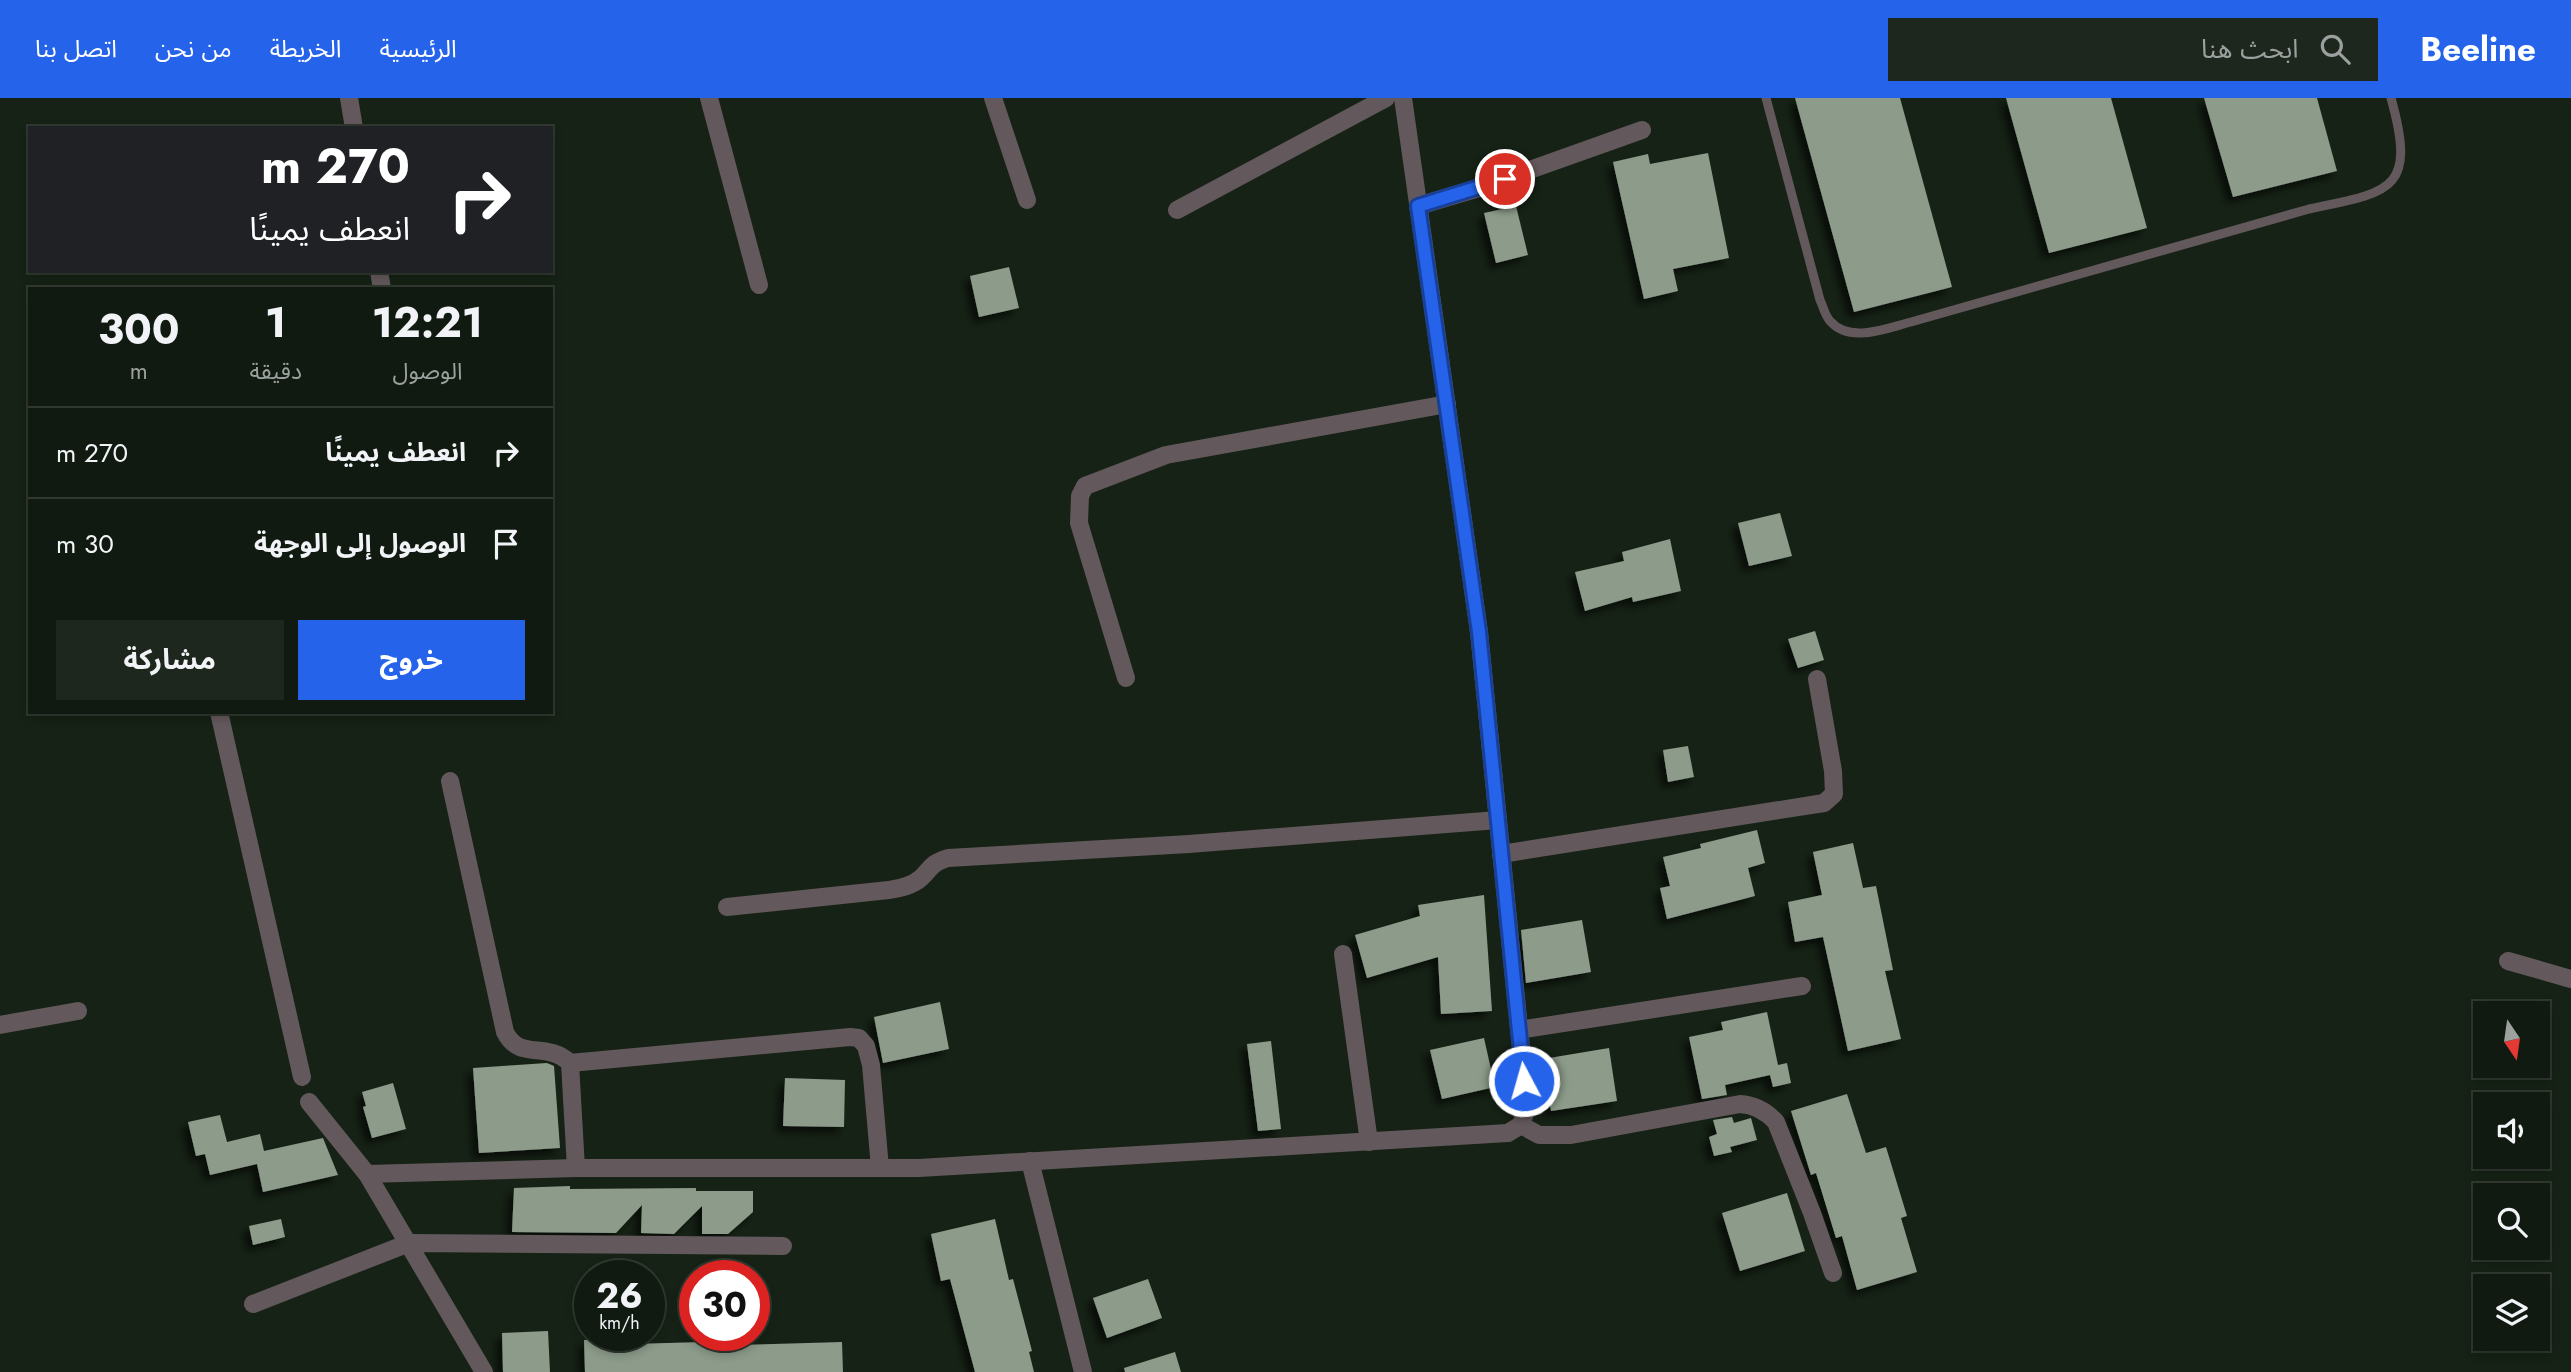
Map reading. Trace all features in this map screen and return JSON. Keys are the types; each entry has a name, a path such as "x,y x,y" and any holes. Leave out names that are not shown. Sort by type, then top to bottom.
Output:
{"street":[{"path":"349,98 354,126"},
{"path":"724,98 709,98 759,285"},
{"path":"993,98 1027,200"},
{"path":"1177,210 1386,98"},
{"path":"367,1174 576,1168 880,1168 1508,1133 1521,1125 1527,1107 1479,632 1403,98"},
{"path":"1418,206 1482,187 1642,130"},
{"path":"1126,678 1079,523 1080,496 1085,486 1166,454 1447,404"},
{"path":"1501,854 1824,803 1834,794 1833,771 1817,679"},
{"path":"219,714 302,1077"},
{"path":"450,781 505,1032 510,1043 522,1049 559,1053 569,1063 576,1168"},
{"path":"727,907 907,886 921,879 934,863 948,858 1189,844 1498,820"},
{"path":"1343,954 1369,1142"},
{"path":"2508,961 2571,979"},
{"path":"1519,1030 1802,986"},
{"path":"0,1025 78,1012"},
{"path":"569,1063 859,1038 866,1046 871,1065 880,1168"},
{"path":"309,1102 367,1174 484,1372"},
{"path":"1521,1125 1539,1135 1561,1136 1751,1104 1767,1112 1776,1122 1833,1273"},
{"path":"1030,1161 1083,1372"},
{"path":"253,1304 409,1243 783,1246"}],"lane":[{"path":"1766,98 1820,300 1830,321 1849,334 1911,322 2309,209 2367,197 2391,185 2399,170 2401,153 2391,98"}],"building":[{"path":"1795,98 1900,98 1952,287 1854,312"},
{"path":"2006,98 2111,98 2147,228 2049,253"},
{"path":"2204,98 2317,98 2337,171 2233,197"},
{"path":"1708,153 1729,258 1673,269 1678,291 1644,299 1613,162 1648,154 1650,164"},
{"path":"1516,206 1528,255 1496,263 1484,213"},
{"path":"1009,267 1019,308 979,317 970,276"},
{"path":"1780,513 1792,556 1749,566 1738,523"},
{"path":"1670,539 1681,591 1633,602 1632,597 1585,611 1575,572 1624,561 1622,552"},
{"path":"1815,631 1824,660 1798,668 1788,639"},
{"path":"1688,746 1694,777 1668,782 1663,750"},
{"path":"1757,830 1765,863 1748,868 1755,896 1667,919 1660,888 1670,886 1663,857 1701,848 1700,844"},
{"path":"1853,843 1863,888 1876,886 1893,970 1885,971 1901,1039 1848,1051 1823,937 1795,942 1788,902 1822,895 1813,852"},
{"path":"1484,895 1492,1011 1441,1014 1438,957 1367,978 1355,935 1420,916 1418,905"},
{"path":"1582,920 1591,972 1526,983 1521,930"},
{"path":"940,1002 949,1049 883,1063 874,1017"},
{"path":"1767,1012 1778,1065 1787,1063 1791,1083 1773,1087 1770,1075 1725,1085 1727,1095 1702,1099 1689,1037 1723,1030 1721,1022"},
{"path":"1484,1038 1495,1087 1442,1099 1430,1050"},
{"path":"1271,1041 1281,1129 1258,1131 1247,1044"},
{"path":"1609,1048 1617,1101 1551,1111 1543,1059"},
{"path":"547,1063 554,1066 560,1148 479,1153 473,1068"},
{"path":"785,1078 845,1080 844,1127 783,1126"},
{"path":"393,1083 406,1129 372,1138 363,1107 366,1106 362,1092"},
{"path":"1847,1094 1866,1153 1886,1147 1907,1216 1901,1218 1917,1272 1857,1290 1842,1236 1836,1238 1816,1173 1811,1175 1791,1111"},
{"path":"220,1115 227,1142 260,1134 264,1151 323,1138 338,1175 263,1192 257,1164 210,1175 205,1154 196,1156 188,1122"},
{"path":"1732,1117 1734,1123 1751,1118 1757,1140 1730,1147 1732,1152 1714,1156 1709,1137 1717,1134 1713,1120"},
{"path":"570,1186 570,1189 696,1188 696,1191 753,1191 753,1212 728,1234 702,1234 702,1206 674,1234 641,1233 642,1205 616,1233 512,1232 514,1188"},
{"path":"1787,1193 1805,1251 1740,1271 1722,1213"},
{"path":"281,1219 285,1237 253,1245 249,1226"},
{"path":"995,1219 1009,1280 1013,1279 1032,1351 1029,1352 1034,1372 975,1372 950,1279 941,1281 931,1234"},
{"path":"1148,1279 1162,1318 1107,1338 1093,1298"},
{"path":"548,1331 550,1372 503,1372 502,1333"},
{"path":"842,1342 843,1372 585,1372 584,1351 665,1351 665,1343 679,1343 679,1351 770,1351 770,1344"},
{"path":"1175,1352 1181,1372 1125,1372 1124,1368"}],"route":[{"path":"1505,179 1418,206 1479,632 1524,1081"}]}
